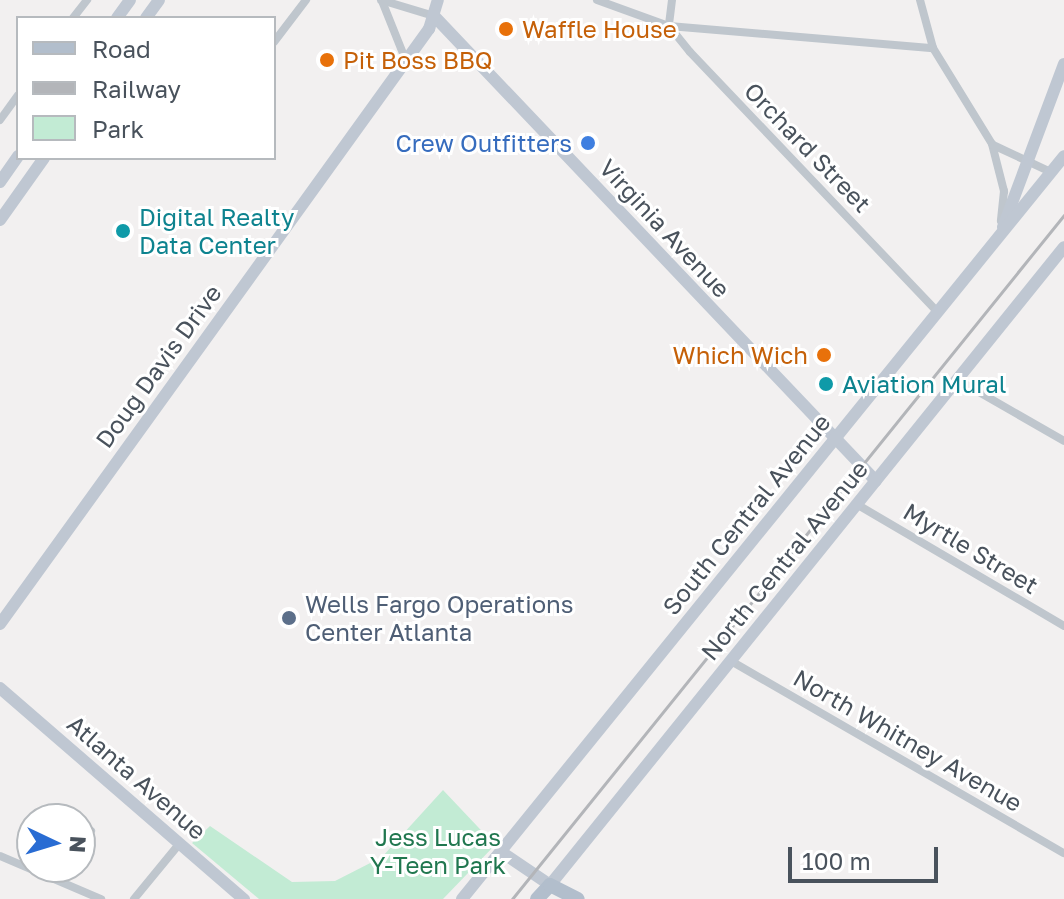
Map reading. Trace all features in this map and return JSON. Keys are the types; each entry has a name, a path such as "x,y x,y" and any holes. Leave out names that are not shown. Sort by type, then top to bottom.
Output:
{"main road":[{"name":"North Central Avenue","path":"537,899 550,885"},
{"path":"550,885 578,899"}],"street":[{"path":"75,16 87,0"},
{"path":"276,39 306,0"},
{"path":"381,0 435,17 438,0"},
{"path":"381,0 406,61"},
{"path":"597,0 669,26 933,48"},
{"path":"669,26 672,0"},
{"path":"920,0 933,48 992,144 1004,191 999,237"},
{"name":"Doug Davis Drive","path":"0,624 435,17"},
{"name":"Virginia Avenue","path":"435,17 876,481"},
{"name":"Orchard Street","path":"669,26 938,312"},
{"path":"999,237 1064,64"},
{"path":"0,120 16,98"},
{"path":"992,144 1051,172"},
{"name":"South Central Avenue","path":"462,899 503,853 1064,156"},
{"path":"0,182 16,159"},
{"path":"0,220 43,160"},
{"name":"North Central Avenue","path":"550,885 1064,247"},
{"path":"958,380 1064,441"},
{"name":"Myrtle Street","path":"858,505 1064,626"},
{"name":"North Whitney Avenue","path":"731,661 1064,853"},
{"name":"Atlanta Avenue","path":"0,688 244,899"},
{"path":"134,899 180,843"},
{"path":"503,853 550,885"},
{"path":"68,883 101,899"}],"green space":[{"name":"Jess Lucas Y-Teen Park","path":"443,790 495,845 443,899 259,899 192,843 210,826 292,882 335,881 382,857"}],"railway":[{"path":"512,899 1064,215"}],"place":[{"name":"Waffle House","path":"506,29"},
{"name":"Pit Boss BBQ","path":"327,60"},
{"name":"Crew Outfitters","path":"588,143"},
{"name":"Digital Realty Data Center","path":"123,231"},
{"name":"Which Wich","path":"824,355"},
{"name":"Aviation Mural","path":"826,384"},
{"name":"Wells Fargo Operations Center Atlanta","path":"289,618"}]}
